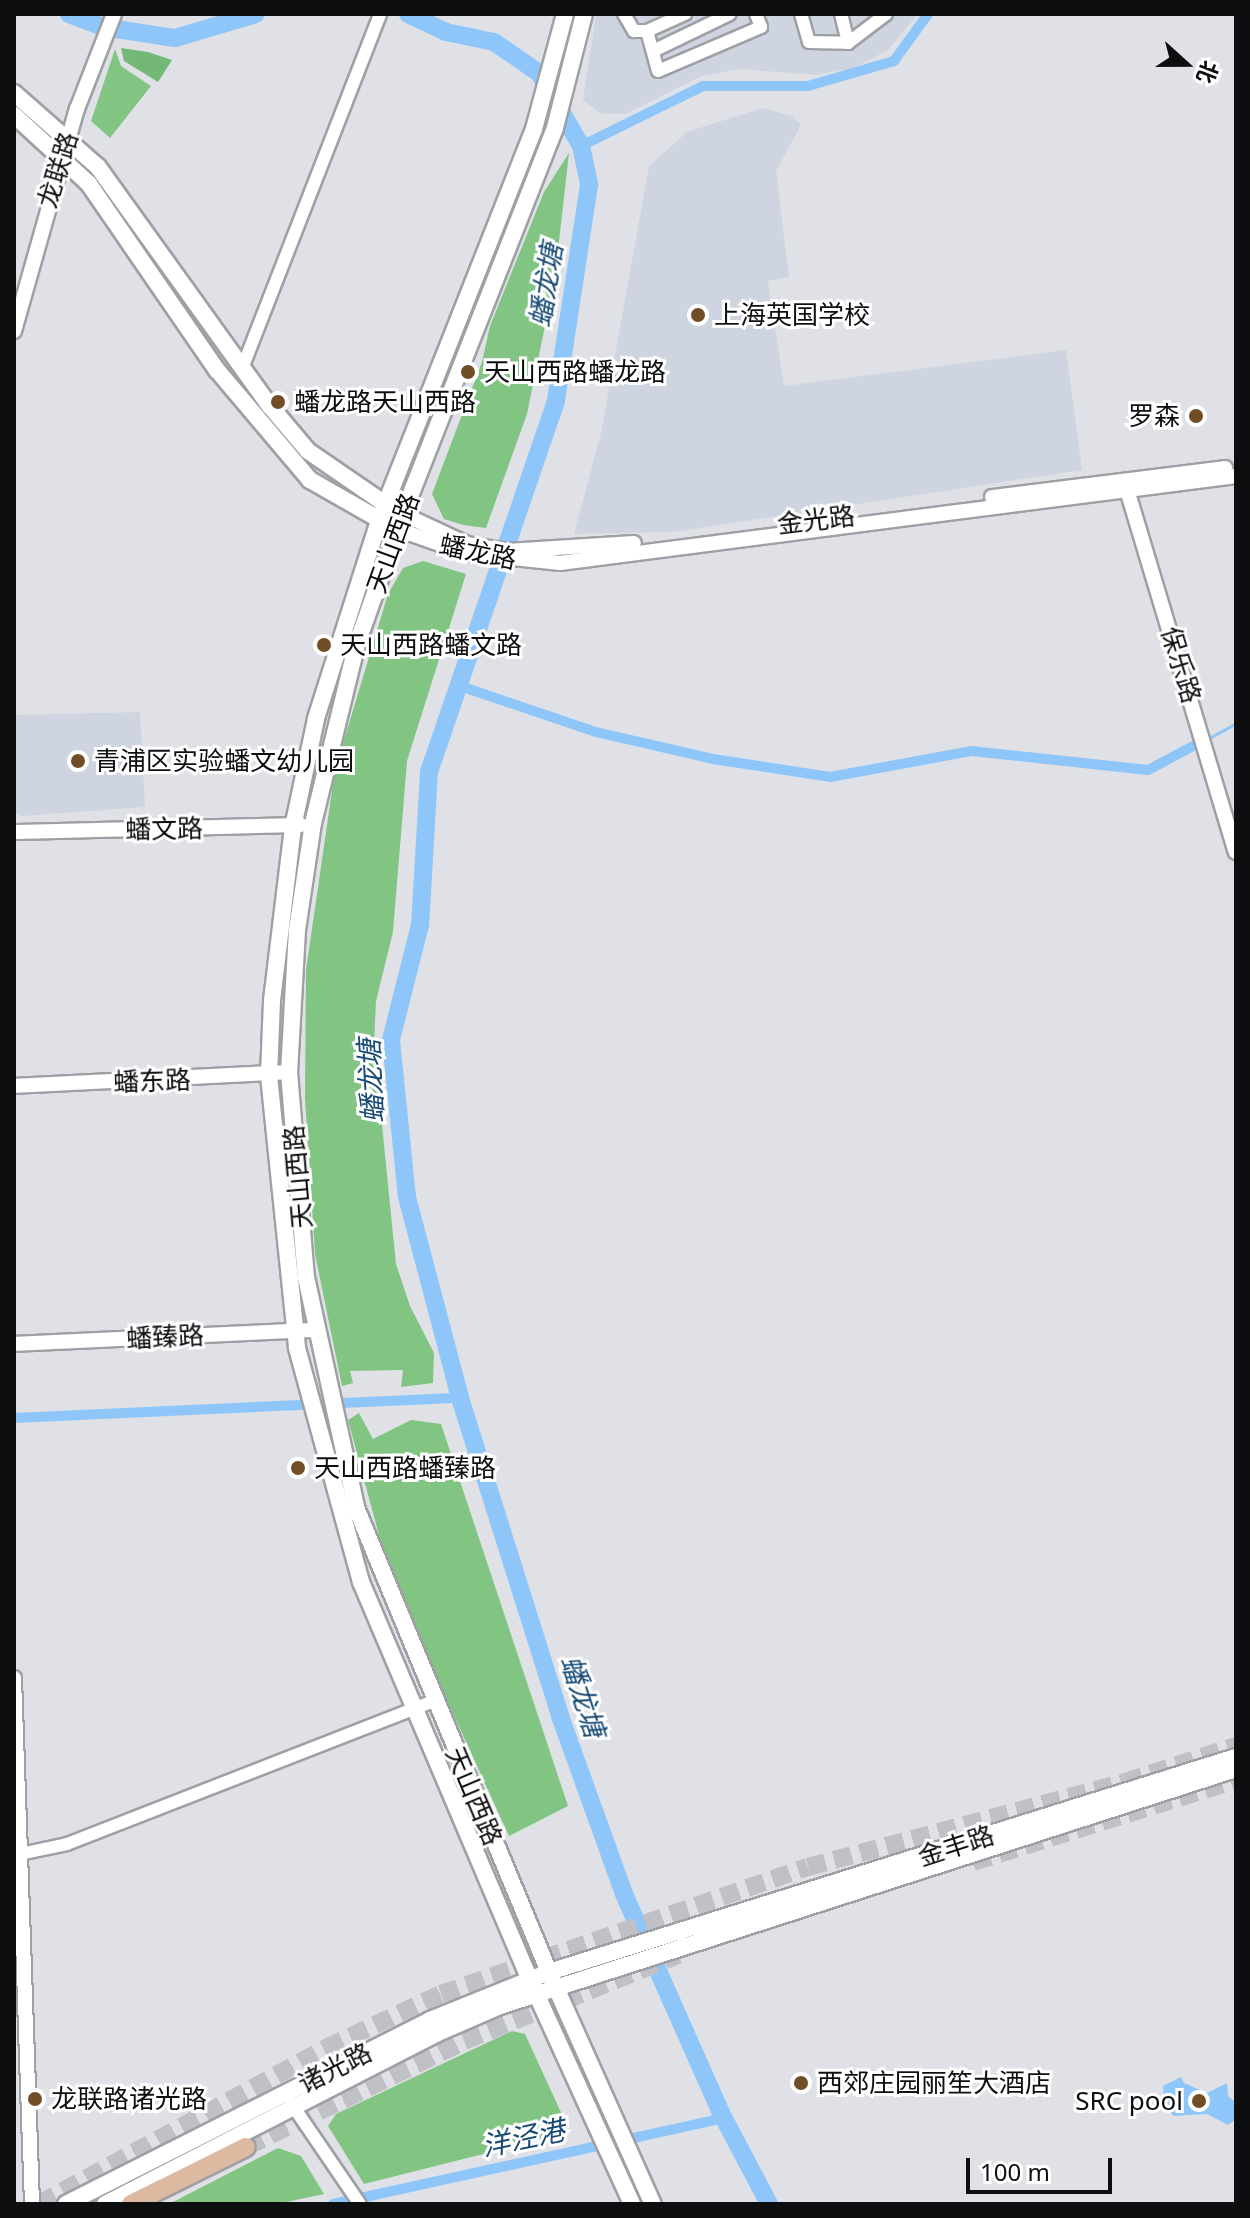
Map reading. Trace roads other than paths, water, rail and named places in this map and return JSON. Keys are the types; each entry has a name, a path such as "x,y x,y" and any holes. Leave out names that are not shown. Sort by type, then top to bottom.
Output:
{"main road":[{"name":"天山西路","path":"565,14 534,129 382,513 316,719 293,827 272,1001 269,1076 294,1332 361,1582 533,1988 632,2204"},
{"name":"天山西路","path":"584,14 570,80 555,128 400,522 356,647 313,823 297,930 289,1072 306,1277 326,1382 357,1510 549,1972 653,2204"},
{"name":"蟠龙路","path":"14,93 68,138 117,190 308,451 382,513"},
{"name":"蟠龙路","path":"14,115 62,156 104,203 217,370 310,480 400,522"},
{"name":"金丰路","path":"677,1942 1236,1757"},
{"path":"533,1988 557,1989 617,1962 677,1942 1236,1769"},
{"name":"诸光路","path":"66,2204 290,2100 430,2020 533,1988 549,1972 617,1962"},
{"path":"105,2204 290,2100"},
{"path":"131,2204 246,2147"}],"street":[{"name":"龙联路","path":"14,331 62,156 114,14"},
{"path":"243,366 380,14"},
{"path":"624,14 634,31 647,31 685,14"},
{"path":"653,51 730,14"},
{"path":"647,31 658,71 761,27 756,14"},
{"path":"841,14 848,43"},
{"path":"803,15 809,42 848,43 886,14"},
{"path":"1126,484 1236,467"},
{"path":"1126,484 1236,476"},
{"name":"蟠龙路","path":"400,522 466,549 536,557 1126,484"},
{"name":"保乐路","path":"1126,484 1236,852"},
{"name":"蟠文路","path":"14,832 293,827 313,823"},
{"name":"蟠东路","path":"14,1086 269,1076 289,1072"},
{"name":"蟠臻路","path":"14,1344 316,1330"},
{"path":"14,1678 32,2204"},
{"path":"20,1854 67,1844 434,1701"},
{"path":"290,2100 360,2204"}],"water":[{"name":"SRC pool","path":"1181,2077 1184,2083 1207,2093 1227,2083 1228,2096 1236,2103 1236,2119 1228,2125 1207,2114 1174,2116 1165,2108 1163,2086"}],"waterway":[{"name":"蟠龙塘","path":"69,14 103,27 175,38 256,14"},
{"name":"蟠龙塘","path":"408,14 446,32 494,42 539,73 581,146 589,185 556,401 429,771 420,925 391,1040 407,1197 460,1398 560,1716 624,1894 720,2111 769,2204"},
{"path":"581,146 703,86 808,86 894,61 928,14"},
{"path":"457,685 596,732 713,759 830,777 971,751 1148,770 1195,745"},
{"path":"1211,737 1236,723"},
{"path":"14,1418 460,1398"},
{"name":"洋泾港","path":"333,2204 724,2118"}],"tunnel":[{"path":"39,2204 326,2048 441,1994 808,1867 1125,1782 1236,1746"},
{"path":"973,1862 1236,1780"},
{"path":"246,2147 464,2041 678,1955"}],"place":[{"name":"上海英国学校","path":"698,315"},
{"name":"天山西路蟠龙路","path":"468,372"},
{"name":"蟠龙路天山西路","path":"278,402"},
{"name":"罗森","path":"1196,416"},
{"name":"天山西路蟠文路","path":"324,645"},
{"name":"青浦区实验蟠文幼儿园","path":"78,761"},
{"name":"天山西路蟠臻路","path":"298,1468"},
{"name":"西郊庄园丽笙大酒店","path":"801,2083"},
{"name":"龙联路诸光路","path":"35,2099"},
{"name":"SRC pool","path":"1199,2101"}]}
